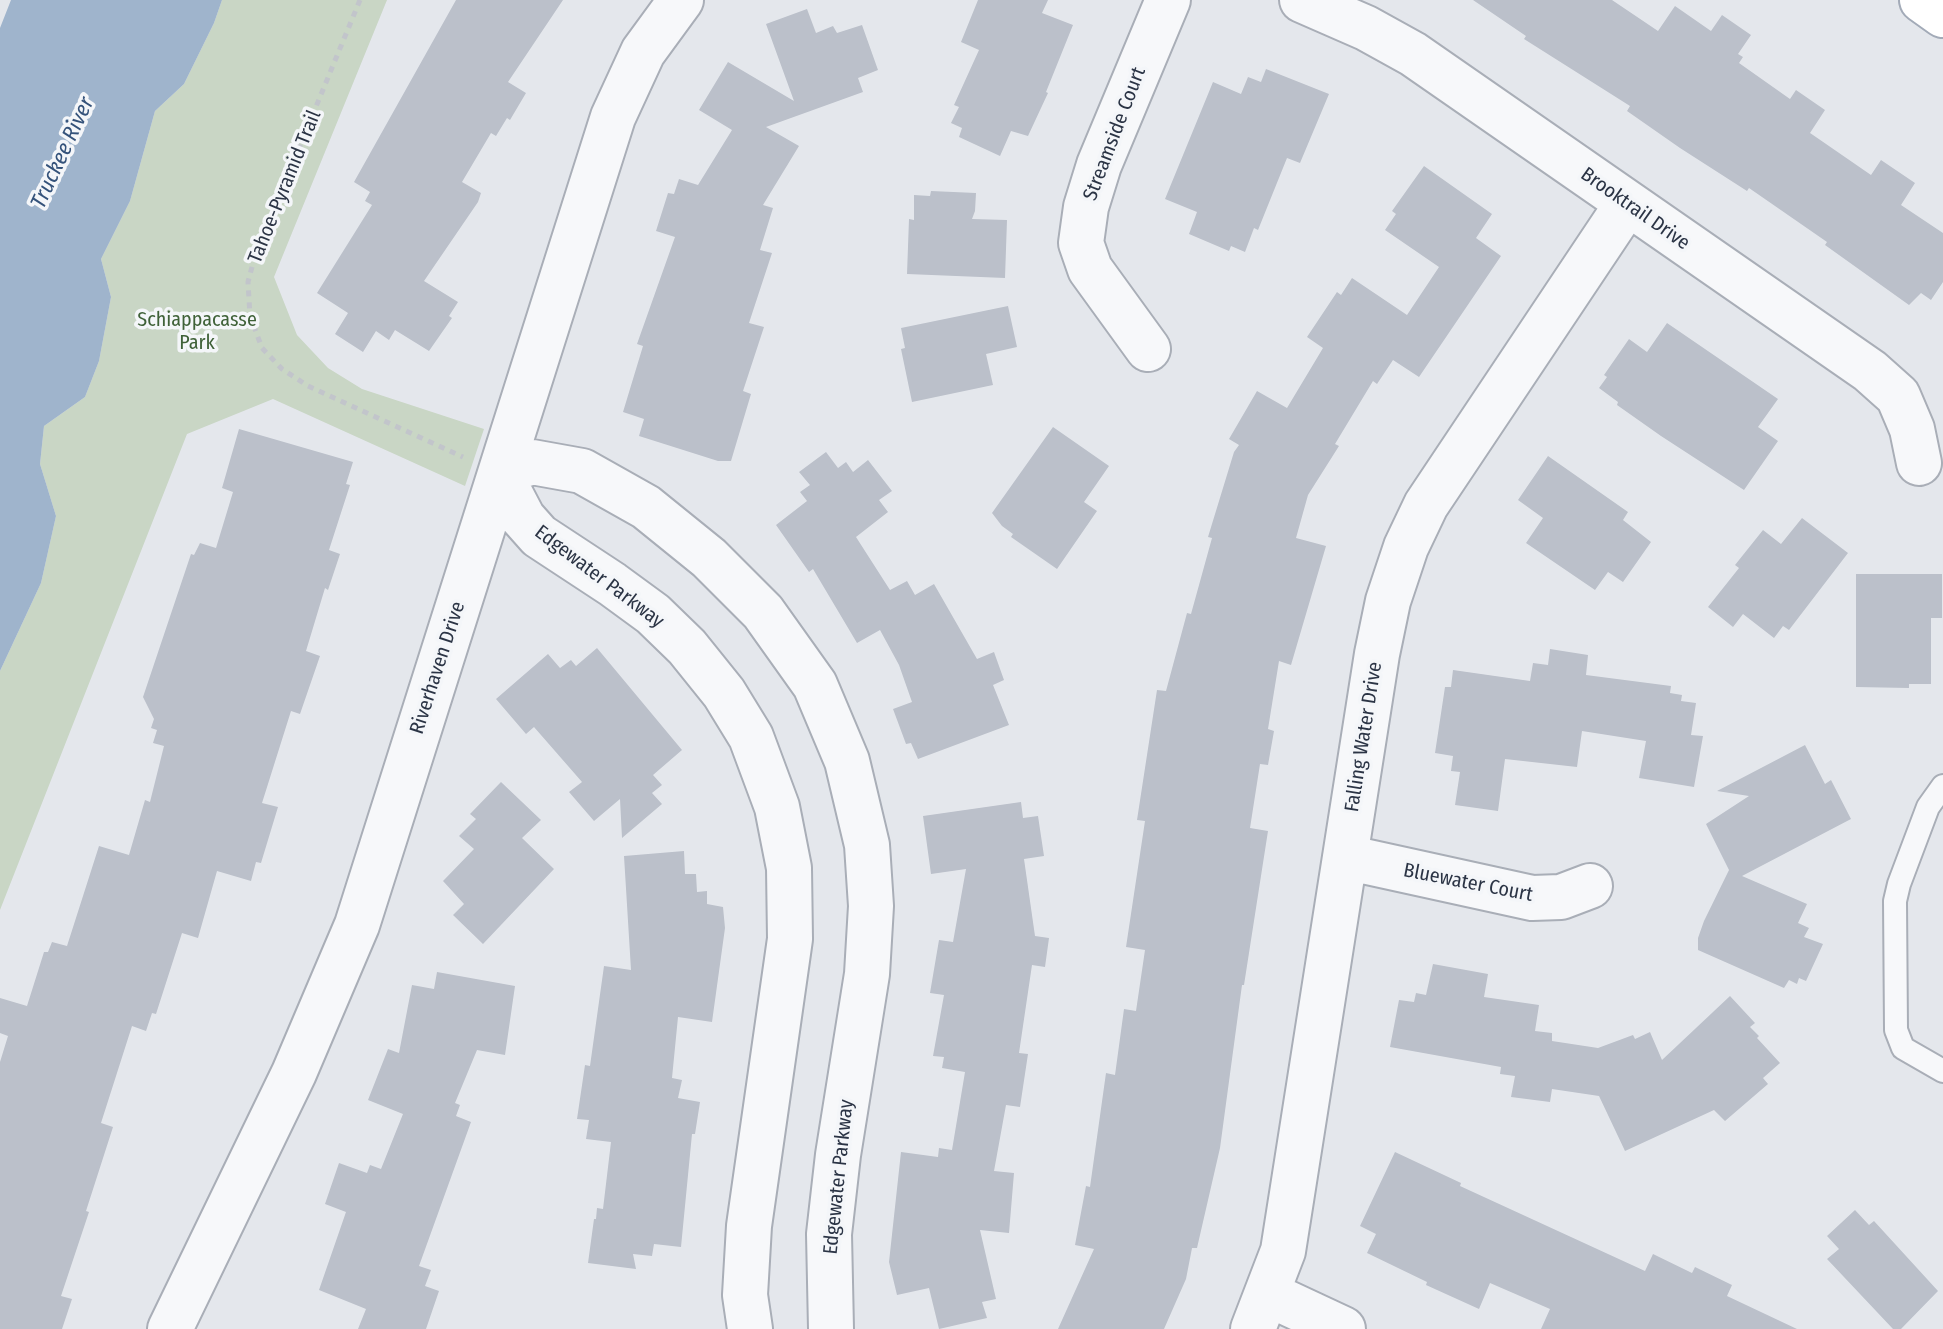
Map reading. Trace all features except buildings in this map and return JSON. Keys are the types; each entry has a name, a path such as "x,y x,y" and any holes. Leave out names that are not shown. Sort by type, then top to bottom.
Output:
{"main road":[{"path":"1922,0 1943,15"}],"street":[{"name":"Riverhaven Drive","path":"170,1329 294,1073 357,925 613,117 643,52 681,0"},
{"name":"Streamside Court","path":"1148,349 1090,269 1081,243 1086,207 1099,165 1168,0"},
{"name":"Brooktrail Drive","path":"1302,0 1366,28 1413,54 1870,371 1898,396 1912,429 1919,463"},
{"name":"Falling Water Drive","path":"1261,1312 1283,1251 1377,654 1388,601 1406,547 1426,505 1627,204"},
{"name":"Edgewater Parkway","path":"750,1329 745,1295 749,1226 790,939 789,868 777,807 751,737 724,693 687,647 653,614 539,536 523,518 500,474 532,462 582,471 646,507 709,558 763,612 815,685 847,761 867,845 871,906 867,974 838,1155 829,1234 831,1329"},
{"name":"Bluewater Court","path":"1345,857 1532,898 1561,897 1590,886"},
{"path":"1261,1312 1343,1329"}],"lane":[{"path":"1943,786 1928,807 1895,901 1896,1030 1903,1048 1943,1071"}],"path":[{"name":"Tahoe-Pyramid Trail","path":"360,0 256,252 248,282 250,316 262,348 282,369 308,386 500,474"}],"green space":[{"name":"Schiappacasse Park","path":"222,0 387,0 274,277 297,335 328,368 362,389 484,429 465,486 273,399 187,434 0,910 0,671 41,583 56,516 40,464 44,426 85,397 99,361 111,297 101,259 130,201 155,111 184,84"}],"water":[{"name":"Truckee River","path":"11,0 222,0 184,84 155,111 130,201 101,259 111,297 99,361 85,397 44,426 40,464 56,516 41,583 0,671 0,28"}]}
